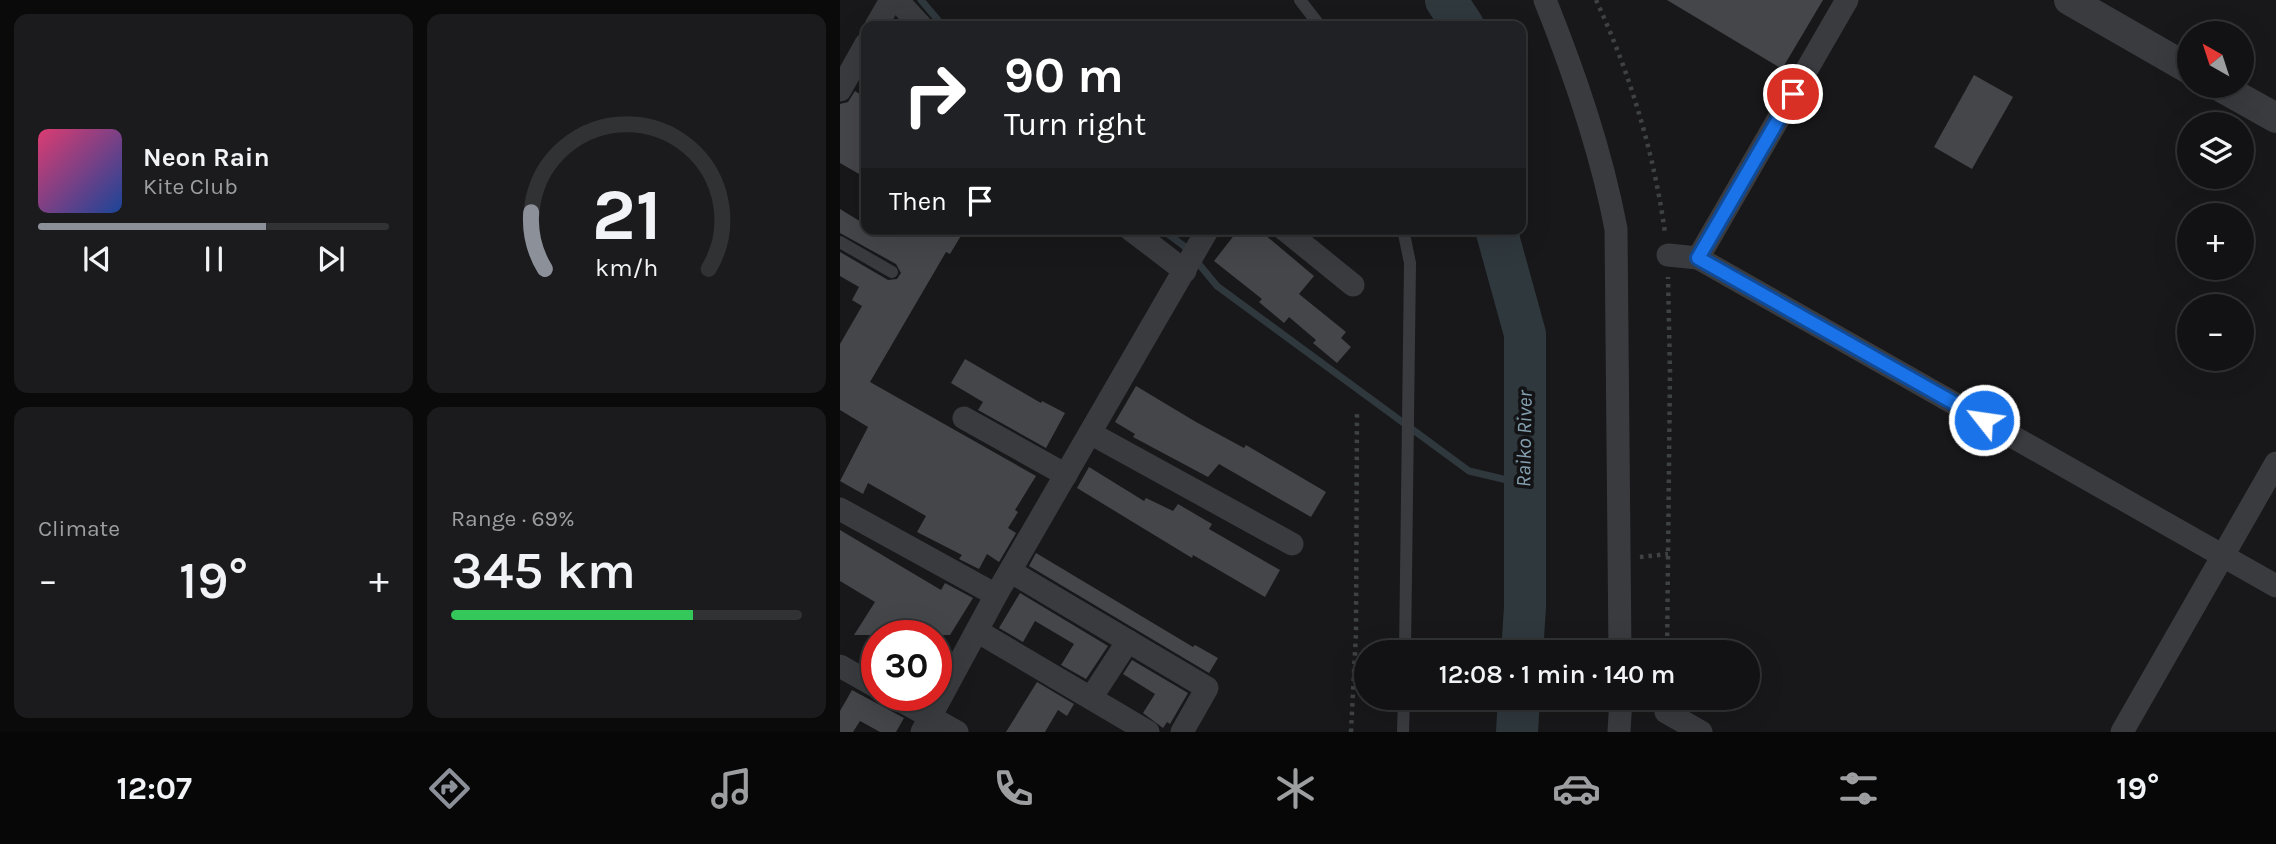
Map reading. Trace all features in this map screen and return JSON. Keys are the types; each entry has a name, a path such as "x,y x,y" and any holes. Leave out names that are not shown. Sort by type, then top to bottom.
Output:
{"street":[{"path":"879,21 891,0"},
{"path":"897,0 916,21"},
{"path":"1545,0 1592,128 1616,229 1620,640"},
{"path":"1698,258 1847,0"},
{"path":"2068,0 2177,62"},
{"path":"840,90 855,48"},
{"path":"2240,98 2276,118"},
{"path":"1138,235 1185,271"},
{"path":"926,724 1010,571 1205,235"},
{"path":"1291,235 1353,285"},
{"path":"1668,255 1698,258 2276,586"},
{"path":"964,418 1066,475"},
{"path":"1090,433 1292,544"},
{"path":"2122,732 2276,463"},
{"path":"840,509 996,596"},
{"path":"1010,571 1207,688 1182,732"},
{"path":"977,631 1148,732"},
{"path":"1091,698 1128,641"},
{"path":"840,666 861,678"},
{"path":"1619,732 1620,710"},
{"path":"910,711 926,724 957,732"},
{"path":"1666,712 1702,732"}],"lane":[{"path":"1300,0 1316,21"},
{"path":"1404,235 1410,263 1405,640"},
{"path":"840,242 892,272"},
{"path":"1404,710 1404,732"}],"path":[{"path":"1596,0 1635,97 1661,205 1668,255 1671,372 1667,640"},
{"path":"1351,732 1356,634 1357,410"}],"building":[{"path":"1667,0 1823,0 1782,69"},
{"path":"1974,75 2013,97 1972,169 1934,147"},
{"path":"855,91 861,95 861,175 840,163 840,104 848,102"},
{"path":"840,209 861,222 861,235 961,235 950,254 946,252 870,382 1036,476 1015,510 1018,512 1008,528 1016,533 999,562 987,554 979,569 959,559 962,555 917,532 926,516 868,483 863,494 840,481 868,427 840,410 840,344 862,306 852,300 859,287 840,276 840,252 888,280 897,279 901,273 896,264 840,233"},
{"path":"1234,235 1265,235 1314,276 1299,294 1346,332 1341,338 1351,347 1337,363 1313,343 1316,340 1289,317 1284,323 1259,302 1262,299 1214,261"},
{"path":"965,359 1041,403 1042,401 1065,413 1046,448 978,410 983,402 951,383"},
{"path":"1136,386 1196,422 1244,448 1246,445 1326,492 1311,517 1219,464 1208,477 1133,437 1135,434 1115,422"},
{"path":"1089,467 1144,501 1146,498 1173,511 1178,504 1212,524 1209,529 1280,570 1265,597 1193,555 1192,558 1077,488"},
{"path":"840,530 941,590 945,583 973,598 952,632 952,620 864,620 875,602 840,581"},
{"path":"1036,553 1193,647 1195,645 1218,658 1209,673 1029,566"},
{"path":"1020,593 1108,646 1086,679 1061,665 1074,644 1035,621 1023,642 999,628"},
{"path":"861,624 861,635 854,635"},
{"path":"1132,660 1188,693 1170,724 1167,722 1163,728 1143,713 1155,694 1123,674"},
{"path":"1037,682 1074,704 1067,716 1058,710 1045,732 1006,732"},
{"path":"852,690 861,695 861,711 891,711 904,718 896,732 880,732 860,721 853,732 840,732 840,711"}],"waterway":[{"path":"921,0 939,21"},
{"name":"Raiko River","path":"1446,0 1460,21"},
{"path":"1169,235 1184,246 1217,286 1469,471 1524,484"},
{"name":"Raiko River","path":"1498,235 1525,334 1523,640"},
{"name":"Raiko River","path":"1517,732 1518,710"}],"route":[{"path":"1793,94 1698,258 1984,420"}]}
